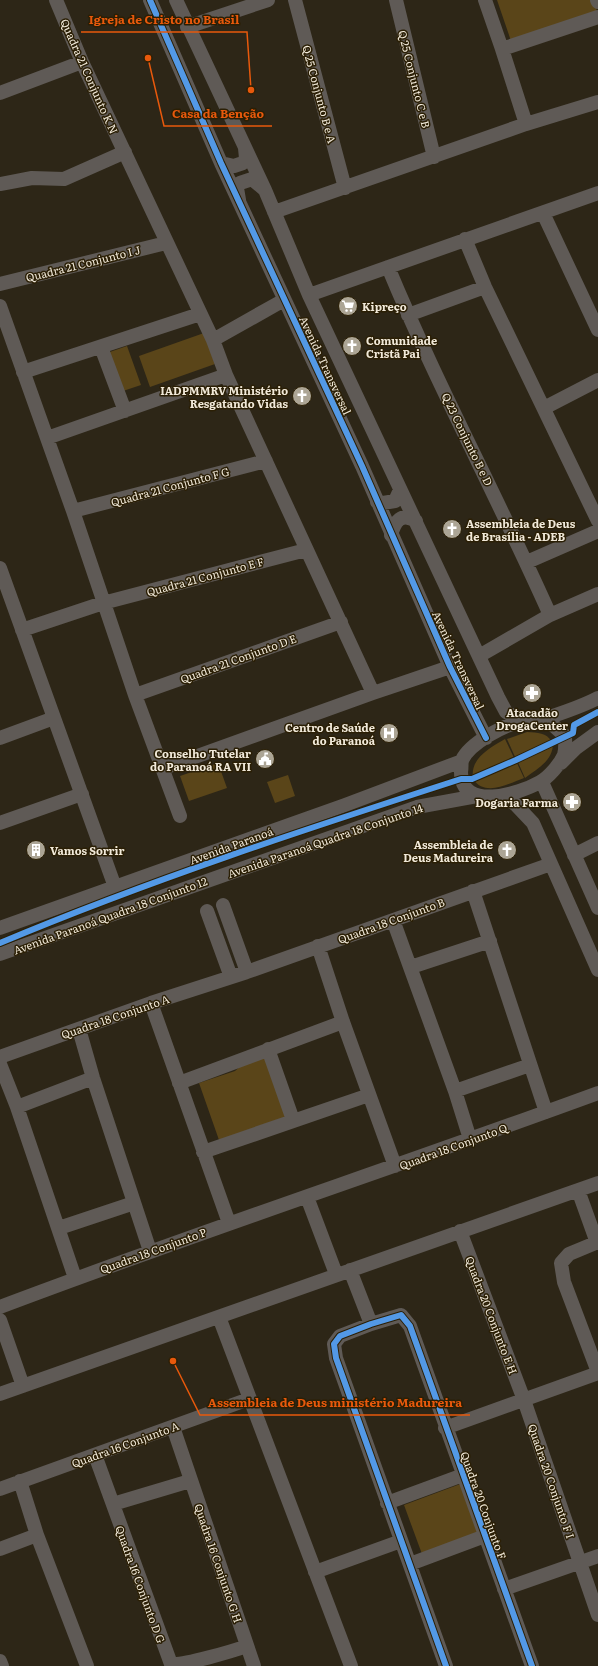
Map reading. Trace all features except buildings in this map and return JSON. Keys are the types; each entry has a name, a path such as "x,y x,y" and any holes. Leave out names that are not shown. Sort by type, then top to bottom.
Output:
{"street":[{"name":"Quadra 21 Conjunto K N","path":"56,0 82,62 213,340 226,375 373,693"},
{"name":"Avenida Transversal","path":"150,0 221,163 240,201 377,502 450,667 486,738"},
{"name":"Avenida Transversal","path":"176,0 187,27 265,190 309,295 479,656 506,712 522,721"},
{"path":"187,27 268,0"},
{"name":"Q 25 Conjunto B e A","path":"295,0 345,188"},
{"name":"Q 25 Conjunto C e B","path":"396,0 434,157"},
{"path":"485,0 526,124"},
{"path":"502,49 598,17"},
{"path":"0,93 82,62"},
{"path":"274,212 526,124 598,102"},
{"path":"221,163 234,166 243,163 246,158 245,148"},
{"path":"0,184 32,178 64,179 125,152"},
{"path":"240,201 237,188 240,183 252,179 265,190"},
{"path":"309,295 598,193"},
{"path":"543,213 596,326"},
{"path":"465,239 485,287 598,521"},
{"name":"Quadra 21 Conjunto I J","path":"0,284 166,243"},
{"name":"Q 23 Conjunto B e D","path":"388,267 408,315 527,562 550,615"},
{"path":"408,315 485,287"},
{"path":"213,340 284,300"},
{"path":"0,306 73,512 135,695 164,768 180,816"},
{"path":"23,372 200,314"},
{"path":"101,347 125,411"},
{"path":"46,438 226,375"},
{"path":"544,408 598,380"},
{"name":"Quadra 21 Conjunto F G","path":"73,512 266,461"},
{"path":"377,502 383,503 395,501 400,490"},
{"path":"391,535 395,523 402,518 410,517 416,521"},
{"path":"527,562 598,531"},
{"name":"Quadra 21 Conjunto E F","path":"22,630 103,603 306,550"},
{"path":"0,568 115,887"},
{"path":"479,656 550,615 598,594"},
{"name":"Quadra 21 Conjunto D E","path":"135,695 341,622"},
{"path":"164,768 450,667"},
{"path":"598,698 542,719 522,721 502,728 486,738 468,752 462,761 461,779 463,785 466,789 477,796 502,796 526,789 542,782 576,748 598,732"},
{"path":"0,738 54,718"},
{"path":"542,719 553,725 565,736 564,754 558,766"},
{"name":"Avenida Paranoá","path":"0,928 345,805 462,761"},
{"path":"542,782 598,908"},
{"path":"0,823 82,794"},
{"name":"Avenida Paranoá Quadra 18 Conjunto 14","path":"221,876 417,807 477,796"},
{"path":"502,796 514,804 533,823 593,954 598,970"},
{"path":"574,855 598,843"},
{"name":"Quadra 18 Conjunto B","path":"231,977 551,863"},
{"name":"Avenida Paranoá Quadra 18 Conjunto 12","path":"3,951 221,876"},
{"path":"473,891 546,1112"},
{"path":"223,905 247,972"},
{"path":"207,911 231,977"},
{"path":"393,920 455,1091 470,1139"},
{"path":"411,967 490,941"},
{"path":"318,946 369,1095 396,1166"},
{"name":"Quadra 18 Conjunto A","path":"0,1057 151,1003 231,977"},
{"path":"151,1003 229,1223"},
{"path":"179,1082 344,1022"},
{"path":"79,1029 93,1078 150,1251"},
{"path":"268,1049 293,1120"},
{"path":"0,1064 17,1107 75,1278"},
{"path":"455,1091 530,1065"},
{"path":"17,1107 93,1078"},
{"name":"Quadra 18 Conjunto Q","path":"307,1197 598,1093"},
{"path":"203,1152 369,1095"},
{"path":"0,1394 336,1274 598,1183"},
{"path":"445,1428 598,1372 564,1282 561,1263 569,1254 598,1243 578,1190"},
{"path":"307,1197 336,1274"},
{"name":"Quadra 18 Conjunto P","path":"0,1307 150,1251 307,1197"},
{"path":"59,1228 134,1202"},
{"name":"Quadra 20 Conjunto E H","path":"460,1231 524,1400"},
{"path":"350,1270 371,1324 340,1336 334,1344 336,1358 446,1666"},
{"name":"Quadra 20 Conjunto F","path":"371,1324 401,1315 410,1326 445,1428 532,1666"},
{"path":"218,1317 351,1666"},
{"path":"0,1320 23,1386"},
{"name":"Quadra 16 Conjunto A","path":"0,1489 249,1399"},
{"name":"Quadra 20 Conjunto F I","path":"524,1400 598,1615"},
{"name":"Quadra 16 Conjunto G H","path":"173,1427 254,1666"},
{"name":"Quadra 16 Conjunto D G","path":"95,1455 171,1664 188,1664 248,1646"},
{"path":"387,1503 463,1475"},
{"path":"112,1504 190,1480"},
{"path":"20,1481 37,1535 86,1666"},
{"path":"0,1549 37,1535"},
{"path":"410,1564 485,1536"},
{"path":"315,1572 401,1541"},
{"path":"504,1589 598,1556"},
{"path":"0,1661 2,1666"}],"shaded area":[{"path":"497,0 593,0 597,11 511,41"},
{"path":"204,333 215,364 150,387 139,356"},
{"path":"127,346 141,385 120,392 107,353"},
{"path":"527,732 547,736 552,742 516,759 507,739"},
{"path":"505,739 515,760 473,778 475,765 482,754"},
{"path":"553,743 550,755 544,764 525,778 517,760"},
{"path":"516,761 524,778 497,788 484,787 473,779"},
{"path":"218,763 227,788 189,801 180,776"},
{"path":"288,775 295,796 275,803 267,782"},
{"path":"267,1054 288,1116 219,1140 199,1083 235,1071 245,1062"},
{"path":"463,1483 481,1533 422,1554 404,1505"}],"cycle path":[{"path":"150,0 221,163 362,466 450,667 486,738"},
{"path":"0,943 114,898 229,856 461,779 472,779 573,733 574,725 598,712"},
{"path":"446,1666 336,1358 334,1344 340,1336 371,1324 401,1315 410,1326 532,1666"}],"place":[{"name":"Casa da Benção","path":"148,58"},
{"name":"Igreja de Cristo no Brasil","path":"251,90"},
{"name":"Kipreço","path":"348,306"},
{"name":"Comunidade Cristã Pai","path":"352,346"},
{"name":"IADPMMRV Ministério Resgatando Vidas","path":"302,396"},
{"name":"Assembleia de Deus de Brasília - ADEB","path":"452,529"},
{"name":"Atacadão DrogaCenter","path":"532,693"},
{"name":"Centro de Saúde do Paranoá","path":"389,733"},
{"name":"Conselho Tutelar do Paranoá RA VII","path":"265,759"},
{"name":"Dogaria Farma","path":"572,802"},
{"name":"Vamos Sorrir","path":"36,850"},
{"name":"Assembleia de Deus Madureira","path":"507,850"},
{"name":"Assembleia de Deus ministério Madureira","path":"173,1361"}]}
